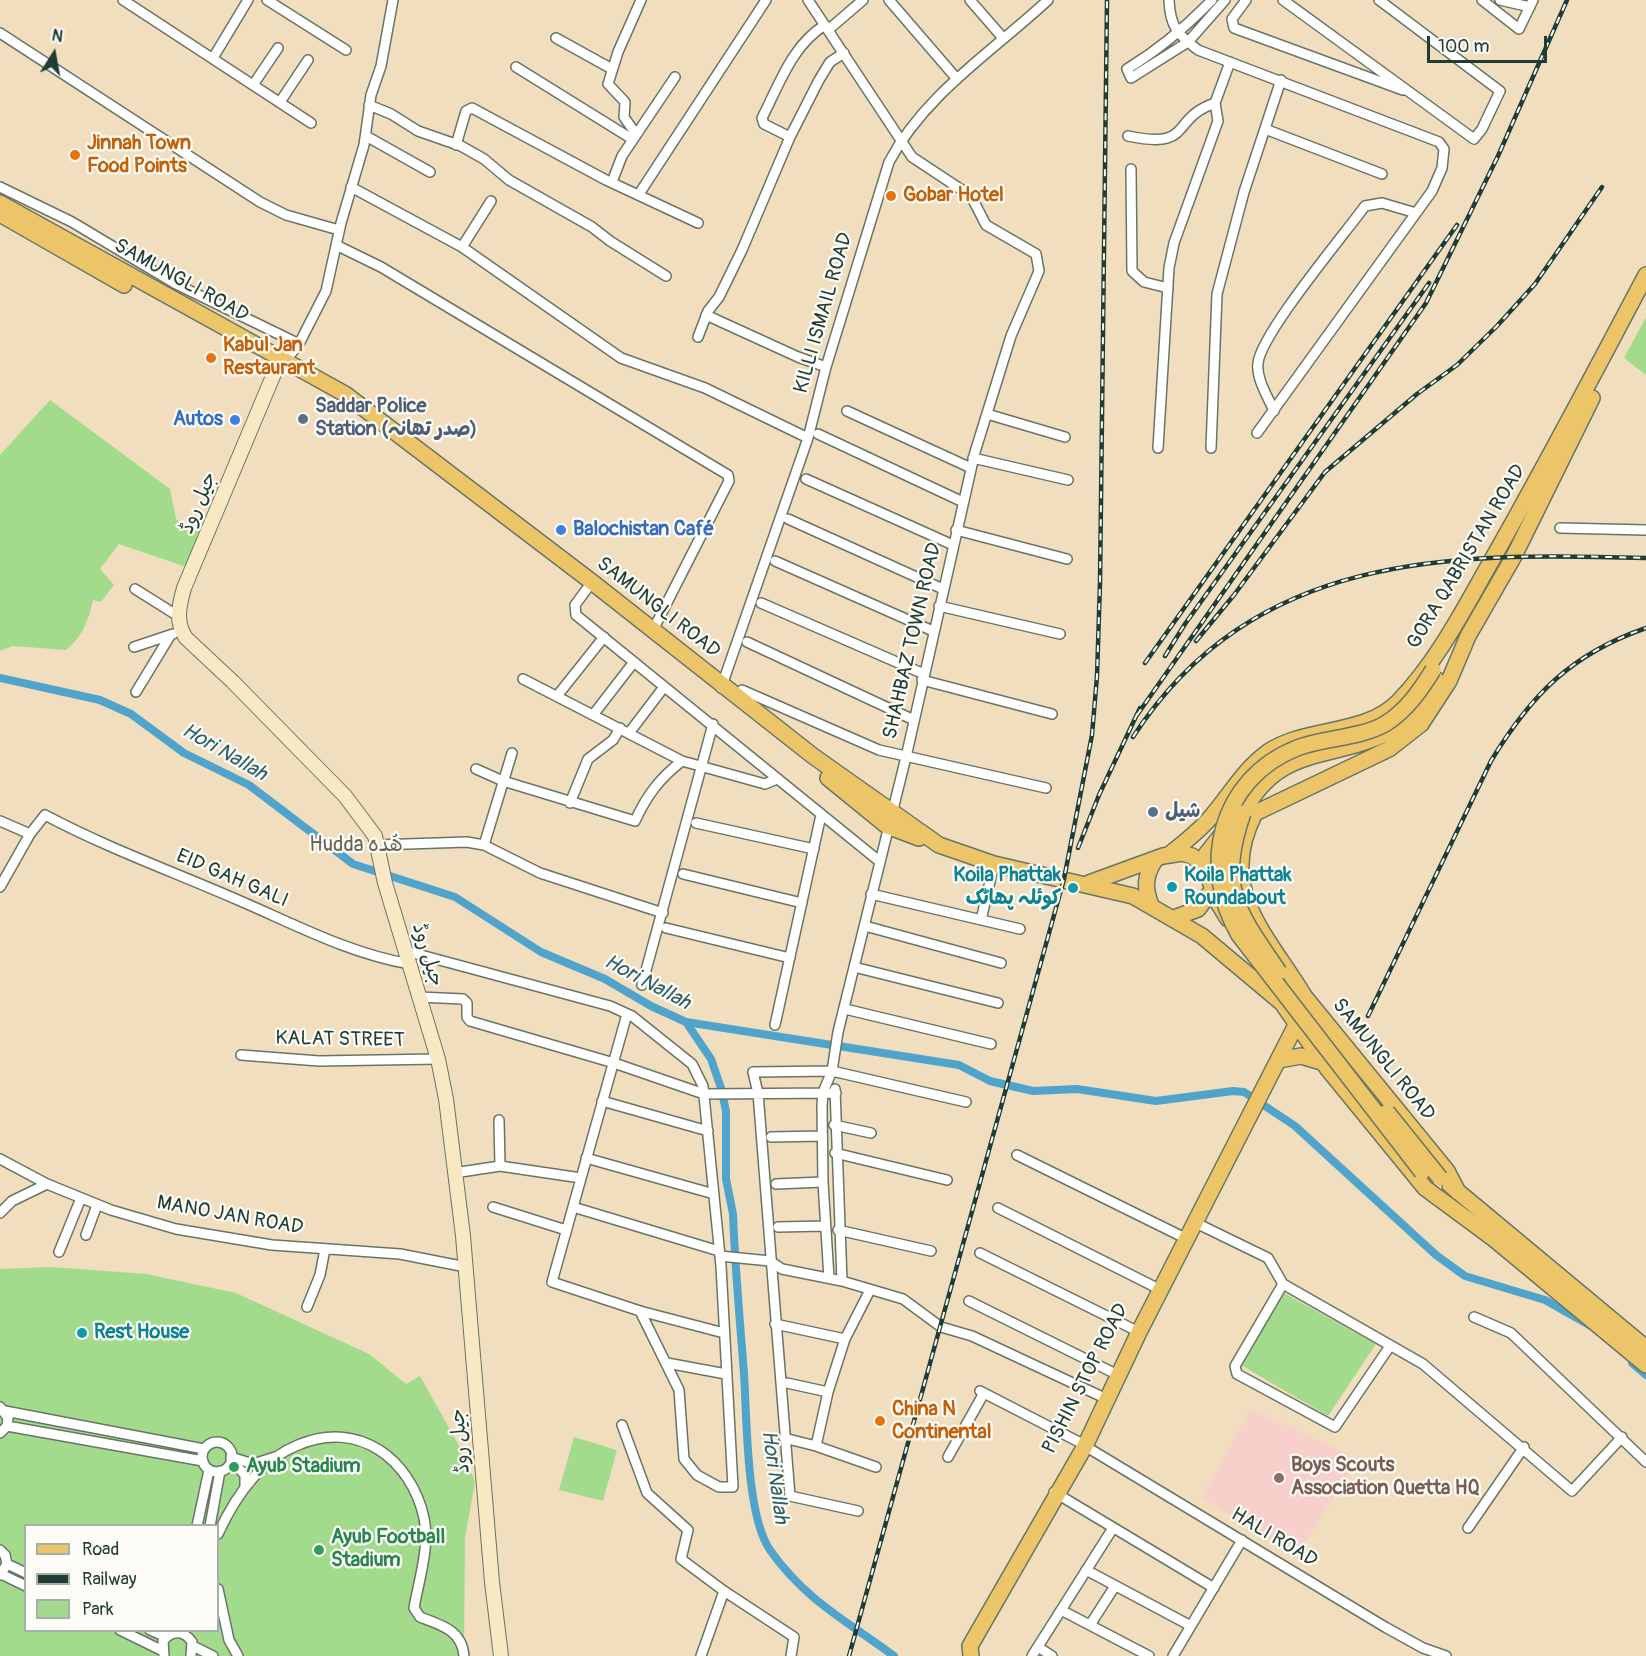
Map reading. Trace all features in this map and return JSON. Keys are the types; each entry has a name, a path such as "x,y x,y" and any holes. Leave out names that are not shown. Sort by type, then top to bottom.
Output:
{"main road":[{"name":"SAMUNGLI ROAD","path":"0,203 106,269"},
{"name":"SAMUNGLI ROAD","path":"0,214 106,269 280,366 345,394 371,412 589,586 813,756 889,819 939,845 994,864 1133,896 1174,918 1246,970 1287,1010 1325,1064 1417,1180 1646,1365"},
{"name":"GORA QABRISTAN ROAD","path":"1171,853 1206,822 1236,783 1269,752 1314,734 1375,717 1397,702 1453,628 1521,510 1646,275"},
{"name":"GORA QABRISTAN ROAD","path":"1200,862 1221,833 1255,813 1389,749 1411,733 1430,712 1449,681 1468,636 1514,556 1590,402 1646,297"},
{"name":"جیل روڈ","path":"280,366 184,588 176,633 345,796 371,827 377,845 385,883 438,1059 446,1100 466,1267 492,1582 501,1656"},
{"name":"SAMUNGLI ROAD","path":"589,586 653,630 722,688"},
{"path":"1453,628 1438,672 1418,708 1392,731 1354,746 1298,760 1269,777 1251,798 1243,813 1231,859 1231,884 1237,907 1247,928 1306,1012 1440,1178 1458,1192"},
{"path":"1436,1194 1422,1172 1239,935 1223,902 1219,856 1225,823 1237,798 1245,785 1270,762 1300,747 1382,725 1408,704 1468,636"},
{"path":"1247,1116 1259,1099 1297,1023 1303,994 1249,907 1240,884 1240,849 1255,813"},
{"path":"1086,884 1171,853 1191,856 1200,862"},
{"path":"1151,904 1146,886 1147,877 1155,860"},
{"name":"SAMUNGLI ROAD","path":"1200,862 1209,874 1216,901 1230,922 1303,994 1447,1171 1458,1192 1646,1348"},
{"path":"1174,918 1198,909 1213,889"},
{"path":"1247,1116 1275,1051 1287,1010"},
{"path":"1279,1060 1301,1056 1325,1064"},
{"name":"PISHIN STOP ROAD","path":"1184,1237 1196,1223 1247,1116"},
{"name":"PISHIN STOP ROAD","path":"971,1656 970,1646 1107,1398 1137,1331 1247,1116"},
{"name":"PISHIN STOP ROAD","path":"961,1656 960,1646 963,1638 1055,1493"}],"street":[{"path":"123,0 311,123"},
{"path":"213,58 248,0"},
{"path":"267,0 346,51"},
{"path":"280,366 299,344 326,291 339,230 366,136 369,105 381,66 393,0"},
{"path":"634,137 624,117 625,102 608,84 641,0"},
{"path":"639,194 765,0"},
{"path":"808,0 901,138"},
{"path":"790,137 764,124 762,118 778,83 806,39 863,0"},
{"path":"889,0 957,79"},
{"path":"970,0 1003,38"},
{"path":"1169,0 1170,20 1180,34 1198,50 1439,142 1444,153 1442,168 1432,191 1257,434"},
{"path":"1212,0 1180,34 1129,73 1188,42 1225,0"},
{"path":"1246,0 1232,19 1232,26 1413,94"},
{"path":"1283,0 1474,139 1482,129 1500,91 1379,0"},
{"path":"1482,0 1519,29 1532,4 1500,0"},
{"name":"KILLI ISMAIL ROAD","path":"722,688 813,436 826,367 889,162 901,138 919,116 1044,1"},
{"path":"0,33 260,202 286,215 339,230"},
{"path":"556,38 612,69"},
{"path":"254,85 278,48"},
{"path":"698,337 706,315 742,250 790,137 830,62 844,53"},
{"path":"280,102 308,60"},
{"path":"1158,448 1168,288 1174,243 1218,121 1215,103 1230,62"},
{"path":"516,67 634,137"},
{"path":"612,182 622,156 675,77"},
{"path":"1211,448 1217,294 1244,192 1281,80"},
{"path":"1128,136 1153,141 1168,139 1202,107 1215,103"},
{"path":"369,105 391,114 418,131 456,145 484,159 509,180 592,227 609,241 666,276"},
{"path":"456,145 466,111 472,108 612,182 698,223"},
{"path":"1265,129 1382,174"},
{"path":"366,136 430,172"},
{"name":"SHAHBAZ TOWN ROAD","path":"832,1074 838,1032 906,757 972,463 1011,336 1039,271 1036,254 986,225 971,196 912,157 901,138"},
{"path":"1131,169 1132,272 1144,282 1168,288"},
{"path":"0,187 72,222 174,283 299,344"},
{"path":"351,187 462,248 621,358 705,388 963,502"},
{"path":"462,248 491,201"},
{"path":"1274,411 1259,375 1258,365 1270,333 1365,206 1382,203 1416,213"},
{"path":"336,245 381,267 728,474 729,481 653,630"},
{"path":"706,315 798,357 826,367"},
{"path":"847,411 972,463 1068,480"},
{"path":"987,414 1065,437"},
{"path":"806,479 953,545"},
{"path":"788,519 943,589"},
{"path":"1560,528 1646,530"},
{"path":"956,530 1067,558"},
{"path":"775,561 933,631"},
{"path":"589,586 575,605 576,615 879,861"},
{"path":"135,589 178,616"},
{"path":"761,603 923,677 1052,714"},
{"path":"939,606 1060,634"},
{"path":"134,647 176,633"},
{"path":"136,692 176,633"},
{"path":"557,696 604,638"},
{"path":"747,642 914,720"},
{"path":"593,715 634,663"},
{"path":"523,679 682,761 704,765 765,784 777,779"},
{"path":"570,803 588,759 624,731 664,687"},
{"path":"742,690 879,750 1046,788"},
{"path":"642,985 704,765 713,724"},
{"path":"484,845 512,753"},
{"path":"476,769 503,781 570,803 635,821 645,799 662,776 682,761"},
{"name":"EID GAH GALI","path":"30,834 45,815 173,874 315,934 385,960 408,957 573,995 627,1014 692,1064 703,1086 722,1254 733,1487 719,1487 697,1475 684,1459 679,1389 667,1364"},
{"path":"775,1025 821,815"},
{"path":"0,821 30,834 0,887"},
{"path":"696,823 814,849"},
{"path":"377,845 468,842 484,845 540,873 663,914"},
{"path":"981,920 994,864"},
{"path":"683,874 802,903"},
{"path":"871,894 1020,929"},
{"path":"865,927 1000,963"},
{"path":"666,928 790,958"},
{"path":"854,967 998,1003"},
{"path":"419,997 463,999 467,1003 467,1017 470,1021 614,1063 704,1094 836,1093"},
{"path":"845,1010 991,1044"},
{"path":"627,1014 552,1282 640,1311 724,1332"},
{"name":"KALAT STREET","path":"241,1055 319,1061 438,1059"},
{"path":"858,1511 790,1496 758,1093 753,1072 832,1074 966,1102"},
{"path":"829,1278 822,1136 823,1092 832,1074"},
{"path":"832,1074 836,1093 834,1125 842,1281"},
{"path":"602,1101 708,1131"},
{"path":"499,1120 500,1166"},
{"path":"834,1125 871,1133"},
{"path":"771,1137 822,1136"},
{"path":"836,1152 947,1180"},
{"path":"1017,1155 1184,1237"},
{"path":"586,1158 714,1194"},
{"name":"MANO JAN ROAD","path":"0,1159 47,1184 97,1205 176,1229 272,1245 400,1254 466,1267"},
{"path":"454,1173 500,1166 581,1178"},
{"path":"776,1184 823,1182"},
{"path":"0,1213 12,1201 47,1184"},
{"path":"59,1252 81,1198"},
{"path":"86,1235 97,1205"},
{"path":"493,1207 566,1230"},
{"path":"573,1207 722,1254 770,1261 782,1269 842,1281 903,1299 941,1327 972,1336 1107,1398"},
{"path":"998,1208 1159,1289"},
{"path":"1196,1223 1268,1258 1283,1284 1423,1364 1572,1491 1622,1437"},
{"path":"778,1227 825,1226"},
{"path":"838,1230 931,1251"},
{"path":"307,1307 320,1275 325,1249"},
{"path":"981,1254 1137,1331"},
{"path":"1283,1284 1235,1366 1237,1374 1335,1427 1390,1346"},
{"path":"816,1446 828,1392 845,1339 870,1290"},
{"path":"969,1301 1118,1374"},
{"path":"640,1311 667,1364 726,1374"},
{"path":"1474,1317 1511,1333 1646,1462"},
{"path":"775,1324 845,1339"},
{"path":"787,1383 828,1392"},
{"name":"HALI ROAD","path":"948,1456 982,1392 1082,1444 1385,1627 1423,1648 1446,1656"},
{"path":"3,1409 8,1418 4,1429 202,1461 209,1470 220,1471 227,1467 231,1458"},
{"path":"3,1409 204,1449"},
{"path":"622,1425 647,1493 688,1530 681,1559 723,1591 794,1637 791,1656"},
{"path":"231,1458 254,1464 278,1456 298,1444 332,1438 360,1440 384,1451 402,1468 416,1492 424,1519 426,1541 414,1608 420,1617 448,1627 464,1648 464,1656"},
{"path":"784,1438 816,1446 876,1467"},
{"path":"202,1461 204,1449 211,1444 219,1443 228,1448 231,1458 245,1475 245,1488"},
{"path":"1468,1528 1524,1448"},
{"path":"219,1532 231,1504 278,1456"},
{"path":"197,1524 209,1470"},
{"path":"210,1524 220,1471"},
{"path":"1055,1493 1214,1587"},
{"path":"1032,1656 1113,1528"},
{"path":"1173,1656 1242,1540"},
{"path":"0,1550 5,1555 6,1564 0,1575 24,1585"},
{"path":"6,1564 24,1572"},
{"path":"1086,1570 1191,1626"},
{"path":"1090,1625 1114,1586"},
{"path":"701,1656 723,1591"},
{"path":"219,1593 230,1640 238,1656"},
{"path":"1061,1610 1149,1656"},
{"path":"124,1632 163,1653 171,1634 188,1633 192,1651 213,1656"},
{"path":"1038,1647 1052,1656"}],"shaded area":[{"name":"Boys Scouts Association Quetta HQ","path":"1251,1409 1358,1459 1296,1557 1202,1497"}],"green space":[{"path":"1646,317 1646,375 1624,358"},
{"path":"50,400 170,489 176,519 206,535 192,569 119,544 100,569 114,585 101,602 93,600 84,628 72,645 66,650 13,646 0,651 0,455"},
{"name":"Ayub Stadium","path":"51,1267 146,1274 236,1293 369,1354 406,1384 420,1376 462,1451 475,1482 465,1538 464,1656 0,1656 0,1269"},
{"path":"1282,1292 1376,1344 1328,1416 1239,1364"},
{"path":"574,1437 617,1450 603,1501 559,1490"}],"waterway":[{"name":"Hori Nallah","path":"0,678 100,700 131,714 184,753 249,785 353,864 455,897 541,952 605,979 651,1006 686,1022 711,1059 726,1111 726,1179 733,1214 749,1465 756,1514 762,1534 770,1550 783,1567 812,1596 894,1656"},
{"path":"686,1022 959,1065 990,1081 1033,1091 1077,1089 1156,1101 1233,1091 1244,1092 1295,1126 1436,1255 1465,1276 1545,1300 1591,1326"},
{"path":"1632,1363 1646,1375"}],"railway":[{"path":"849,1656 1064,879 1092,735 1097,676 1100,583 1107,0"},
{"path":"1137,715 1426,303 1498,156 1567,0"},
{"path":"1196,641 1234,595 1325,472 1417,394 1457,365 1497,326 1535,284 1602,187"},
{"path":"1145,663 1457,225"},
{"path":"1165,656 1185,624 1429,283"},
{"path":"1133,737 1181,676 1236,630 1296,597 1361,576 1429,563 1500,557 1646,558"},
{"path":"1368,1016 1491,761 1506,737 1555,679 1596,650 1646,628"},
{"path":"1078,848 1099,795 1140,708"}],"place":[{"name":"Jinnah Town Food Points","path":"75,155"},
{"name":"Gobar Hotel","path":"891,196"},
{"name":"Kabul Jan Restaurant","path":"211,358"},
{"name":"Saddar Police Station (صدر تھانہ)","path":"303,419"},
{"name":"Autos","path":"235,420"},
{"name":"Balochistan Café","path":"561,530"},
{"name":"شیل","path":"1153,812"},
{"name":"Koila Phattak Roundabout","path":"1172,887"},
{"name":"Koila Phattak کوئلہ پھاٹک","path":"1073,888"},
{"name":"Rest House","path":"82,1333"},
{"name":"China N Continental","path":"880,1421"},
{"name":"Ayub Stadium","path":"234,1467"},
{"name":"Boys Scouts Association Quetta HQ","path":"1279,1478"},
{"name":"Ayub Football Stadium","path":"319,1550"}],"district":[{"name":"Hudda ھُدہ","path":"356,846"}]}
